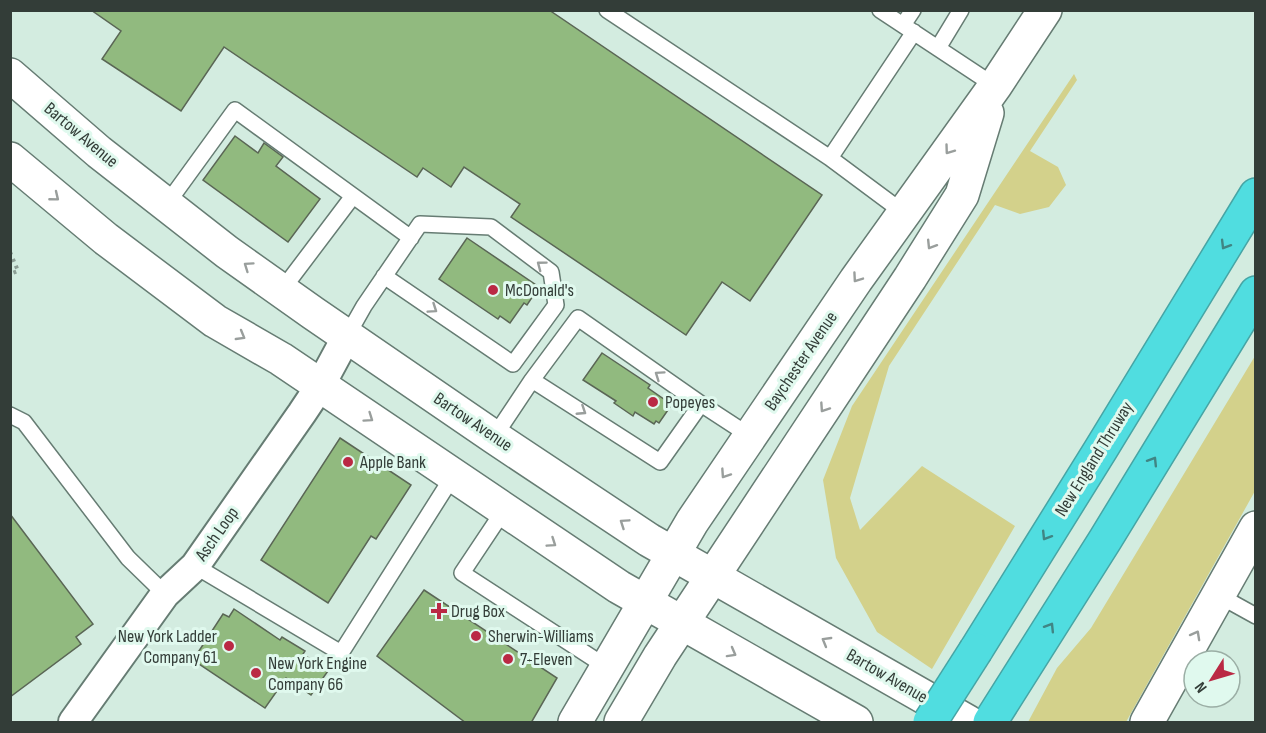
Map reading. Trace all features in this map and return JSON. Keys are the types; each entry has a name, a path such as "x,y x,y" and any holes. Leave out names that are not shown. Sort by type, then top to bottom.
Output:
{"highway":[{"name":"New England Thruway","path":"930,723 1256,195"},
{"path":"990,723 1256,293"}],"main road":[{"name":"Baychester Avenue","path":"575,723 692,522 856,280 995,86 1045,10"},
{"name":"Bartow Avenue","path":"10,75 99,152 166,205 347,336 494,437 649,540 968,723"},
{"path":"621,723 712,576 910,278 962,195 995,86"},
{"path":"10,159 158,280 215,321 281,359 645,604 856,723"},
{"path":"1147,723 1256,528"}],"street":[{"name":"Asch Loop","path":"73,723 165,594 195,566 320,386 347,336"}],"lane":[{"path":"880,10 995,86"},
{"path":"830,159 908,29 913,10"},
{"path":"938,48 961,10"},
{"path":"611,12 830,159 904,213"},
{"path":"166,205 235,110 411,238"},
{"path":"282,290 353,196"},
{"path":"347,336 364,306 384,276 411,238 420,224 490,227 551,272 556,305 513,364 384,276"},
{"path":"494,437 532,380 578,318 750,436"},
{"path":"532,380 660,462 701,404"},
{"path":"10,415 24,422 128,558 165,594"},
{"path":"195,566 341,653 453,476"},
{"path":"504,510 462,573 608,668"},
{"path":"1218,594 1256,616"}],"path":[{"path":"10,252 18,271 10,274"}],"shaded area":[{"path":"1074,74 1077,80 1030,151 1058,167 1066,185 1049,207 1020,214 995,205 889,366 850,498 860,530 922,466 1015,526 932,669 877,632 836,558 823,480 852,406"},
{"path":"1255,356 1255,491 1126,722 1028,722 1057,668 1091,628"}],"building":[{"path":"91,10 549,10 822,195 750,301 722,282 686,335 511,217 520,204 464,167 451,187 423,168 417,177 224,47 181,111 102,59 121,31"},
{"path":"235,136 258,153 264,143 283,157 276,166 320,199 288,242 203,180"},
{"path":"467,238 539,287 527,305 524,303 510,323 500,316 498,319 439,279"},
{"path":"602,353 650,385 648,388 668,402 670,407 659,423 656,421 654,424 635,412 633,416 614,403 616,401 583,380"},
{"path":"340,438 411,485 376,539 371,536 328,603 261,560"},
{"path":"10,514 93,624 76,637 81,644 10,697"},
{"path":"424,590 557,678 531,723 466,723 377,656"},
{"path":"234,609 280,640 282,637 305,651 303,654 328,671 311,695 286,678 265,708 193,660 223,614 229,617"}],"place":[{"name":"McDonald's","path":"493,290"},
{"name":"Popeyes","path":"653,402"},
{"name":"Apple Bank","path":"348,462"},
{"name":"Drug Box","path":"439,611"},
{"name":"Sherwin-Williams","path":"476,636"},
{"name":"New York Ladder Company 61","path":"229,646"},
{"name":"7-Eleven","path":"508,659"},
{"name":"New York Engine Company 66","path":"256,673"}]}
